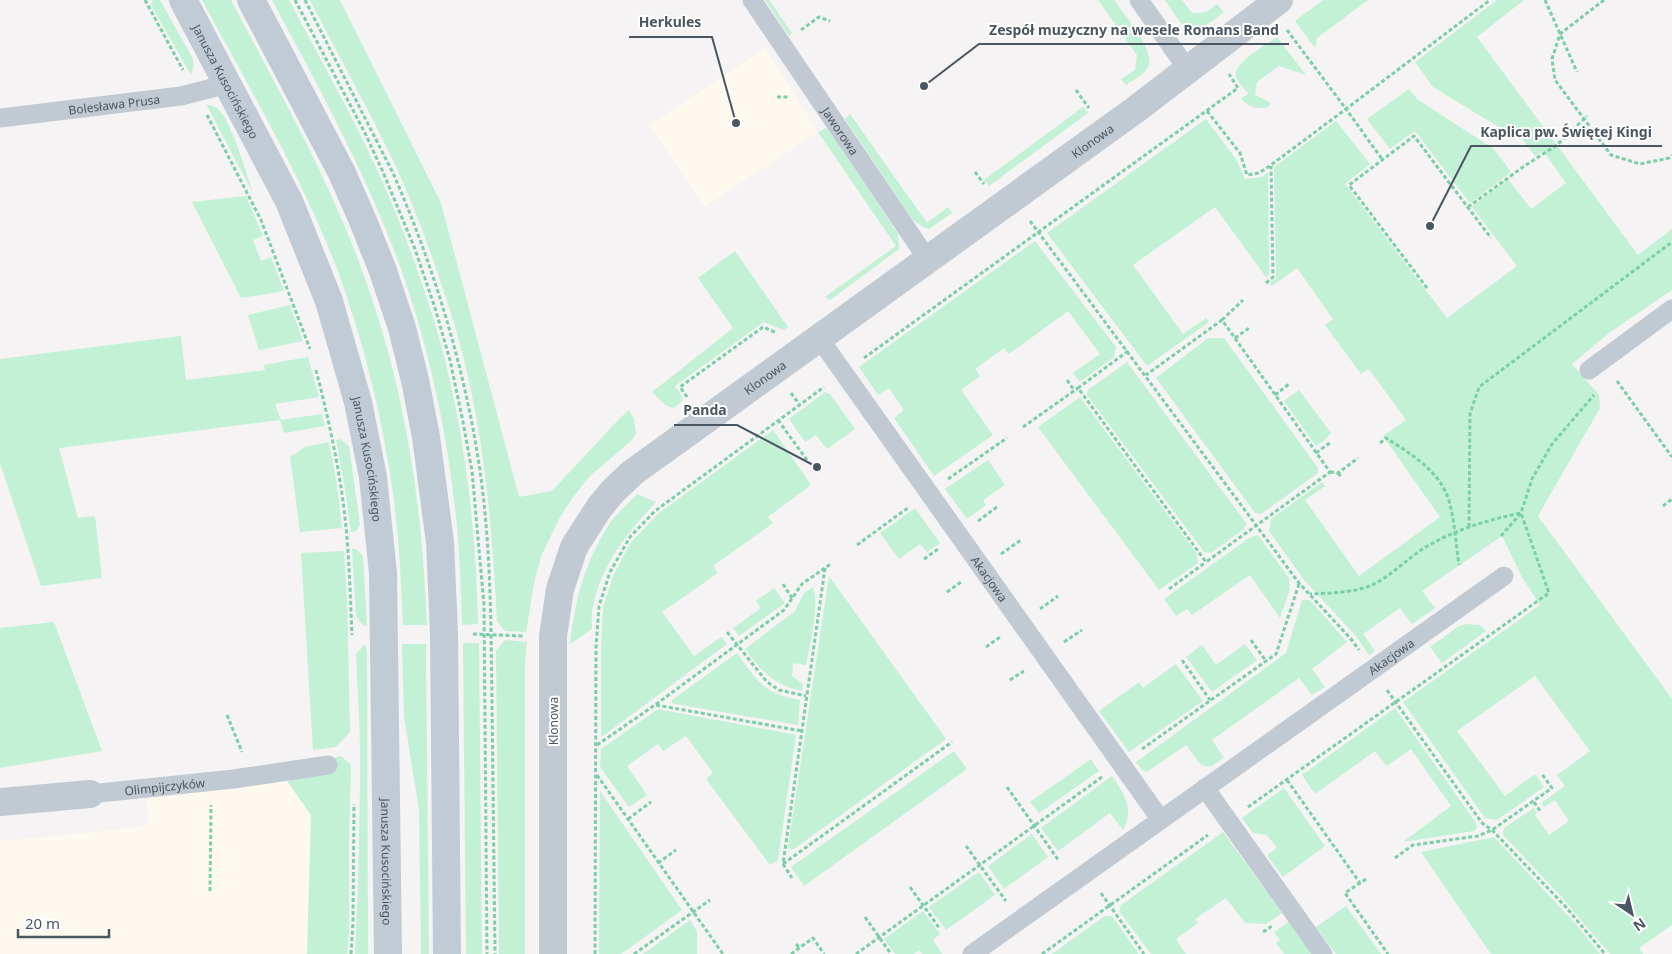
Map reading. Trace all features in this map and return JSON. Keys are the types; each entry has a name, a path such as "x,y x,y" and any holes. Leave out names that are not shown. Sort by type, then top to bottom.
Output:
{"street":[{"name":"Janusza Kusocińskiego","path":"183,0 288,201 329,301 343,344 358,402 373,477 382,555 385,614 388,954"},
{"path":"251,0 342,173 360,213 383,270 402,328 415,380 430,464 440,542 444,633 447,954"},
{"name":"Klonowa","path":"553,954 553,636 560,589 574,547 599,508 632,473 1188,70 1281,12"},
{"name":"Olimpijczyków","path":"0,802 90,794"}],"lane":[{"name":"Jaworowa","path":"752,0 928,260"},
{"path":"1139,0 1188,70"},
{"name":"Bolesława Prusa","path":"0,118 196,93 228,84"},
{"path":"1589,370 1672,309"},
{"name":"Akacjowa","path":"819,338 1161,820"},
{"name":"Akacjowa","path":"972,954 1504,576"},
{"name":"Olimpijczyków","path":"90,794 211,782 328,764"},
{"path":"1205,788 1323,954"}],"path":[{"path":"145,0 196,93 261,220 292,297 312,356"},
{"path":"1207,111 1240,153 1246,175 1259,173 1490,0"},
{"path":"1545,0 1577,72"},
{"path":"1604,0 1560,34 1552,59 1555,80 1611,155 1640,164 1672,156"},
{"path":"1281,12 1382,159"},
{"path":"782,44 819,18 830,21"},
{"path":"595,954 596,647 599,606 610,572 630,537 655,511 778,420 1238,88"},
{"path":"1076,90 1094,114"},
{"path":"1468,207 1557,145 1585,118"},
{"path":"1427,288 1349,185 1382,159 1414,136 1491,238"},
{"path":"1266,283 1273,277 1271,165"},
{"path":"1013,198 1299,583 1351,639"},
{"path":"1470,527 1470,414 1479,387 1672,242"},
{"path":"1146,375 1222,320 1243,300"},
{"path":"1222,320 1330,472"},
{"path":"691,402 680,387 763,327"},
{"path":"1235,338 1249,328"},
{"path":"1023,427 1128,351"},
{"path":"314,363 329,425 343,501 349,557 352,644"},
{"path":"1613,376 1672,457"},
{"path":"1067,380 1076,389 1206,562"},
{"path":"1275,394 1289,384"},
{"path":"1501,536 1521,513 1532,480 1552,444 1599,389"},
{"path":"778,420 807,460"},
{"path":"929,493 1007,438"},
{"path":"1380,443 1386,438 1422,463 1446,492 1451,510 1459,565"},
{"path":"1316,453 1331,442"},
{"path":"1169,589 1330,472 1338,473 1358,458"},
{"path":"1338,473 1342,478"},
{"path":"1663,506 1672,499"},
{"path":"1310,594 1342,593 1374,584 1424,548 1454,533 1492,519 1521,513"},
{"path":"1042,954 1549,593 1521,513"},
{"path":"596,745 655,705 784,610 802,584 832,563"},
{"path":"792,878 783,864 825,568"},
{"path":"856,954 1276,654 1299,583"},
{"path":"782,584 793,598"},
{"path":"727,632 767,682 779,690 806,696"},
{"path":"1251,640 1266,661"},
{"path":"1182,660 1210,700"},
{"path":"1396,702 1482,823 1492,830 1565,906 1605,954"},
{"path":"655,705 802,731"},
{"path":"227,715 244,756"},
{"path":"783,864 952,742"},
{"path":"1395,858 1413,845 1478,836 1492,830 1552,788 1542,773"},
{"path":"596,775 723,954"},
{"path":"1287,780 1360,883"},
{"path":"210,891 211,782"},
{"path":"1007,787 1060,862"},
{"path":"351,954 354,800"},
{"path":"628,819 651,802"},
{"path":"1534,802 1540,811"},
{"path":"966,846 1010,908"},
{"path":"658,863 676,850"},
{"path":"1366,879 1345,893 1388,954"},
{"path":"910,887 940,929"},
{"path":"1099,892 1144,954"},
{"path":"634,954 710,900"},
{"path":"865,917 891,954"},
{"path":"791,954 813,938 824,954"},
{"path":"796,944 800,948"}],"shaded area":[{"path":"765,48 818,132 705,207 649,125"},
{"path":"287,781 311,815 307,954 0,954 0,841 148,825 147,797"}],"green space":[{"path":"153,0 160,0 193,59 194,65 191,75 151,5"},
{"path":"202,0 231,0 315,162 346,228 359,262 388,351 408,441 421,532 427,625 403,625 397,526 383,435 371,378 355,321 336,266 290,164"},
{"path":"272,0 289,0 341,98 379,173 423,287 449,376 468,481 475,553 478,624 462,625 458,538 450,467 429,361 409,291 384,225 355,159"},
{"path":"310,0 340,0 441,203 519,497 552,491 629,410 634,419 636,433 633,439 588,478 560,517 542,554 535,578 526,632 505,631 497,621 489,508 479,434 464,360 435,265 398,171"},
{"path":"765,0 769,0 792,33 789,36"},
{"path":"1098,0 1114,0 1137,31 1147,50 1149,58 1148,68 1143,74 1126,85 1121,79 1135,70 1137,55"},
{"path":"1165,0 1182,0 1192,13 1206,12 1217,4 1224,12 1203,27 1190,30 1179,21"},
{"path":"1323,0 1368,0 1317,38 1315,48 1295,21"},
{"path":"1497,0 1524,0 1477,37 1638,255 1672,229 1672,290 1609,333 1572,364 1599,395 1600,408 1538,516 1672,699 1672,925 1639,948 1643,954 1610,954 1557,892 1503,835 1504,828 1534,808 1537,813 1535,815 1549,835 1569,821 1555,800 1544,807 1541,803 1565,786 1557,775 1590,751 1535,676 1457,731 1505,796 1535,774 1544,787 1497,820 1485,818 1403,702 1540,605 1523,579 1502,536 1422,591 1435,608 1412,624 1400,608 1363,634 1375,651 1369,655 1356,636 1304,580 1269,531 1271,519 1322,482 1325,486 1305,500 1359,576 1440,517 1383,436 1406,420 1369,369 1361,374 1325,325 1333,319 1297,268 1272,286 1270,283 1276,278 1274,167 1336,121 1370,164 1345,184 1447,318 1517,266 1472,207 1508,179 1531,209 1566,183 1543,151 1535,156 1519,135 1515,137 1433,87 1415,62"},
{"path":"1277,37 1306,75 1279,66 1257,82 1255,95 1271,103 1269,106 1262,108 1254,107 1241,99 1248,94 1236,78 1236,73 1244,61"},
{"path":"1409,89 1417,99 1494,149 1511,172 1470,203 1415,131 1390,149 1367,119"},
{"path":"206,104 217,108 225,118 239,150 253,193"},
{"path":"1083,107 1088,113 989,186 984,180"},
{"path":"850,114 927,223 948,207 952,213 929,229 912,219 845,119"},
{"path":"1206,119 1236,159 1245,179 1262,177 1268,172 1269,275 1266,277 1215,207 1133,265 1183,334 1206,318 1209,322 1147,366 1047,233"},
{"path":"827,128 898,234 899,249 830,300 825,297 896,246 818,132"},
{"path":"246,196 263,236 253,240 261,261 271,257 284,291 241,298 192,202"},
{"path":"1035,241 1116,347 1114,357 1080,382 1073,373 1100,354 1068,311 1009,354 1004,348 975,369 980,376 961,390 993,435 934,476 894,418 904,410 889,388 878,395 859,367"},
{"path":"735,251 788,327 784,330 764,322 675,386 683,398 682,401 674,408 667,406 652,392 733,328 698,278"},
{"path":"290,305 303,341 259,350 248,315"},
{"path":"181,336 186,380 265,370 264,365 308,357 319,397 275,404 281,420 322,414 325,426 284,433 280,420 59,448 78,518 95,516 102,578 41,586 0,463 0,359"},
{"path":"1208,338 1224,338 1318,468 1318,473 1261,514 1255,513 1156,378"},
{"path":"1127,362 1246,523 1244,529 1211,553 1204,552 1087,395 1088,390"},
{"path":"1299,390 1331,433 1316,446 1284,401"},
{"path":"825,392 830,394 855,429 827,449 816,435 805,442 789,419"},
{"path":"1080,397 1197,554 1198,563 1159,590 1038,427"},
{"path":"773,430 811,485 768,517 773,523 713,566 718,573 662,612 694,656 721,637 727,644 603,736 601,735 603,607 613,576 631,542 659,513"},
{"path":"340,439 349,446 360,525 356,531 351,532 336,440"},
{"path":"329,442 342,528 300,532 290,456 304,447"},
{"path":"988,460 1005,485 983,500 986,505 967,519 945,489"},
{"path":"637,494 656,502 635,525 609,563 597,591 592,612 592,629 570,644 578,596 594,552 610,523"},
{"path":"915,508 940,543 927,552 920,544 899,559 880,533"},
{"path":"1258,535 1289,578 1290,589 1280,618 1250,575 1192,615 1187,609 1176,616 1164,599 1249,538"},
{"path":"352,549 356,549 363,556 367,626 363,625 356,617"},
{"path":"344,551 350,732 336,747 313,750 301,553"},
{"path":"829,576 946,739 794,849 790,849 788,847"},
{"path":"813,587 815,614 806,665 793,663 792,676 803,684 802,691 792,689 769,676 745,649 795,611 804,593"},
{"path":"774,588 785,603 739,636 733,628 761,608 756,601"},
{"path":"1302,600 1310,600 1347,642 1312,669 1325,687 1312,695 1299,678 1212,740 1224,758 1210,767 1201,765 1186,745 1147,772 1142,770 1136,762 1286,653"},
{"path":"54,622 102,751 0,768 0,628"},
{"path":"1467,624 1480,625 1486,631 1442,663 1430,647 1459,626"},
{"path":"505,640 527,642 525,664 525,954 499,954 496,651"},
{"path":"463,643 479,643 482,954 466,954"},
{"path":"402,644 426,644 429,954 421,954 419,810 404,716"},
{"path":"1245,644 1257,660 1212,692 1186,657 1202,645 1216,665"},
{"path":"366,645 367,658 368,954 355,954 360,767 356,654"},
{"path":"737,653 762,685 788,698 800,700 798,725 672,703 672,700"},
{"path":"1176,664 1203,701 1129,752 1099,711 1139,682 1143,688"},
{"path":"1395,708 1476,823 1477,828 1474,831 1403,842 1451,806 1411,749 1387,766 1375,751 1315,794 1302,775"},
{"path":"658,709 796,735 778,860 770,865 706,779 713,773 686,736 663,751 658,744 627,766 647,795 629,807 600,767 601,749"},
{"path":"954,751 967,769 804,886 791,867"},
{"path":"341,756 351,765 349,934 347,954 307,954 311,815 287,781 312,775 332,758"},
{"path":"1091,759 1099,771 1039,813 1030,802"},
{"path":"1112,776 1124,795 1128,809 1128,816 1123,830 1110,813 1058,851 1041,828"},
{"path":"1284,788 1325,846 1283,877 1267,855 1277,848 1267,835 1253,833 1242,818"},
{"path":"600,791 682,910 621,954 599,954"},
{"path":"1223,832 1282,913 1266,924 1245,923 1226,898 1195,919 1198,923 1176,939 1186,954 1151,954 1119,911 1121,905"},
{"path":"1032,834 1048,857 1004,889 988,866"},
{"path":"1494,837 1575,923 1600,954 1491,954 1421,852"},
{"path":"979,872 995,895 946,930 929,907"},
{"path":"1346,906 1381,954 1336,954 1316,927"},
{"path":"923,911 940,934 933,940 942,954 922,954 919,950 914,954 895,954 884,939"},
{"path":"1105,916 1112,916 1139,954 1052,954"},
{"path":"690,920 697,932 697,954 643,954"},
{"path":"1289,922 1312,954 1284,954 1276,943 1280,940 1274,932"}],"place":[{"name":"Zespół muzyczny na wesele Romans Band","path":"924,86"},
{"name":"Herkules","path":"736,123"},
{"name":"Kaplica pw. Świętej Kingi","path":"1430,226"},
{"name":"Panda","path":"817,467"}]}
